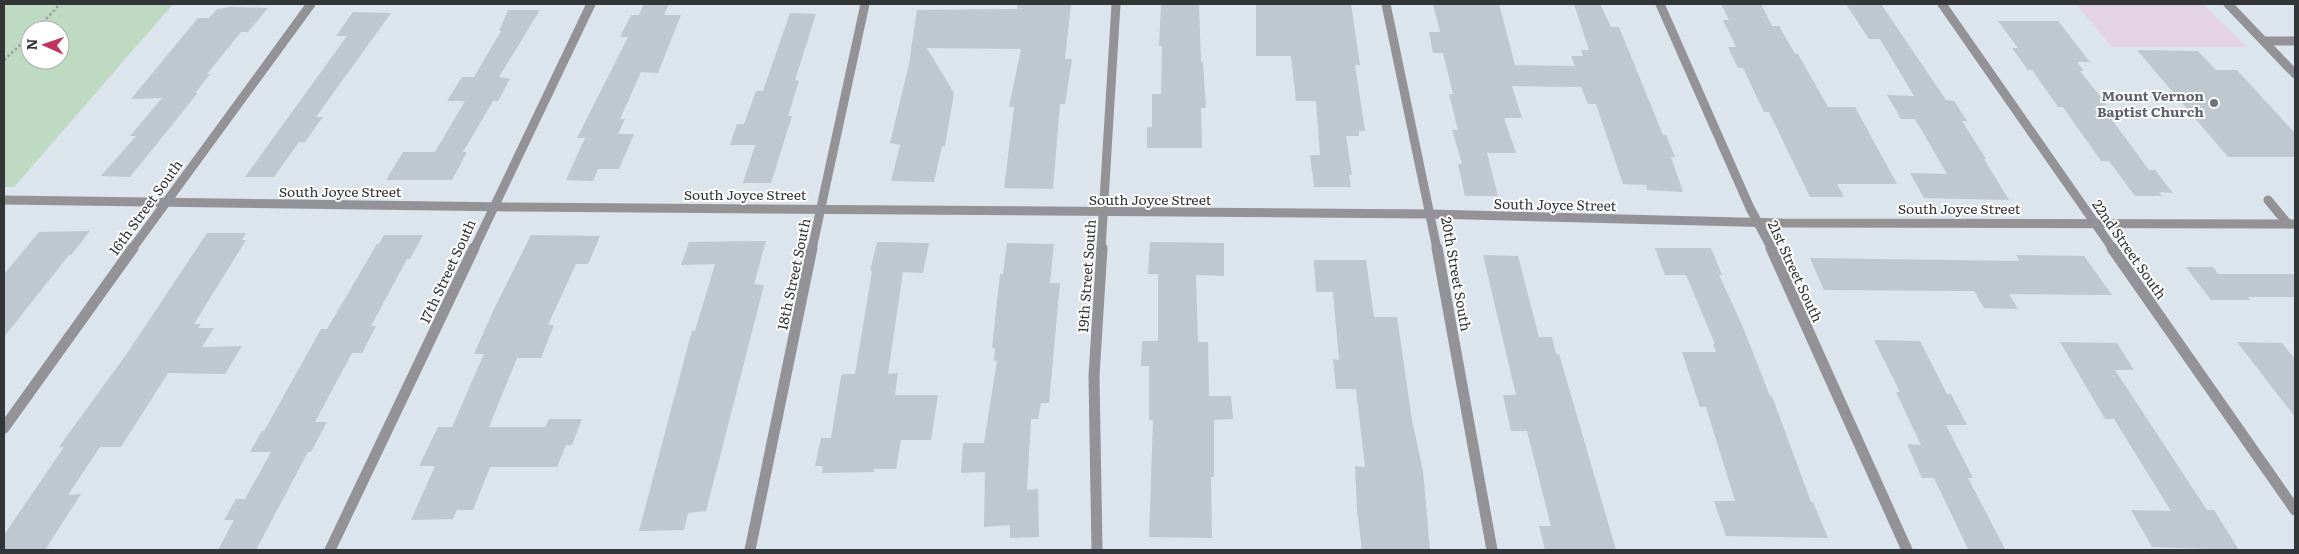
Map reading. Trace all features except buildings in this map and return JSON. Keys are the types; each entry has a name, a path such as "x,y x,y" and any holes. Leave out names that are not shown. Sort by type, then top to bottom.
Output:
{"street":[{"name":"16th Street South","path":"4,428 164,204 311,4"},
{"name":"17th Street South","path":"330,550 591,4"},
{"name":"18th Street South","path":"750,550 865,4"},
{"name":"19th Street South","path":"1097,550 1094,376 1116,4"},
{"name":"20th Street South","path":"1386,4 1431,214 1492,550"},
{"name":"21st Street South","path":"1660,4 1907,550"},
{"name":"22nd Street South","path":"1942,4 2295,510"},
{"path":"2228,4 2295,74"},
{"path":"2264,41 2295,42"},
{"name":"South Joyce Street","path":"4,200 164,204 821,208 1104,213 1431,214 1758,222 2292,224"},
{"path":"2268,200 2292,224"}],"path":[{"path":"45,20 60,4"},
{"path":"4,60 20,45"}],"shaded area":[{"path":"2076,4 2203,4 2247,47 2112,47"}],"green space":[{"path":"4,4 173,4 14,187 4,187"}],"place":[{"name":"Mount Vernon Baptist Church","path":"2214,103"}]}
